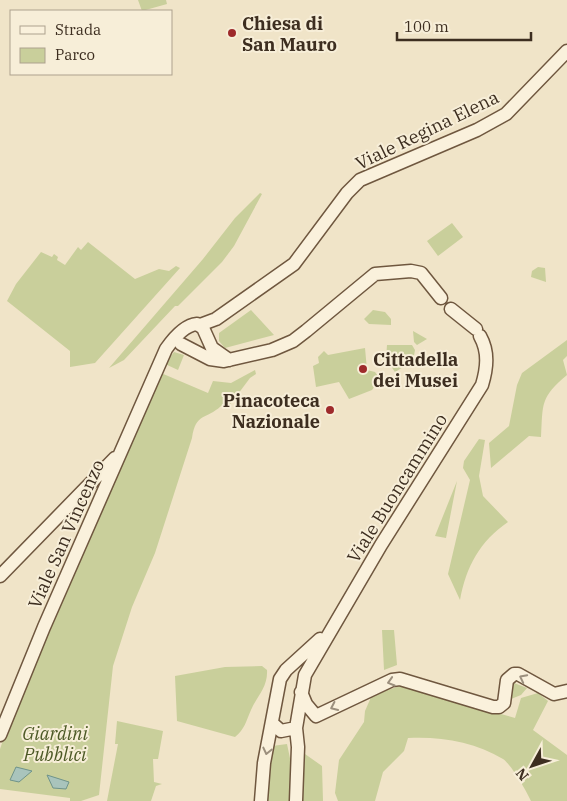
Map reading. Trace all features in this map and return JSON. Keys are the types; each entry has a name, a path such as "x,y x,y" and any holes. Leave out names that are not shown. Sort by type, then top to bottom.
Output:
{"street":[{"name":"Viale Regina Elena","path":"208,327 294,264 346,193 360,180 477,130 506,114 567,51"},
{"path":"208,327 193,324 185,330 184,337 188,346 210,359 229,360 272,350 292,341 375,274 411,271 422,273 440,298"},
{"name":"Viale Buoncammino","path":"296,801 298,747 296,728 304,675 330,628 438,452 482,385 487,364 484,344 478,332 451,309"},
{"path":"166,349 198,344 208,327"},
{"path":"208,327 217,353 229,360"},
{"name":"Viale San Vincenzo","path":"0,735 12,700 166,349 173,339 185,330"},
{"path":"0,576 120,454"},
{"path":"90,483 102,495"},
{"name":"Viale Buoncammino","path":"261,801 264,764 274,724 280,680 286,670 299,660 330,628"},
{"path":"299,660 303,665 304,675"},
{"path":"301,692 316,716 392,680 400,680 493,707 500,707 504,703 506,680 514,674 518,674 554,694 567,691"},
{"path":"274,724 281,731 296,728"}],"green space":[{"path":"138,0 166,0 167,4 142,10"},
{"path":"260,193 262,194 234,246 222,262 178,306 175,306 124,360 109,368 203,259 235,218"},
{"path":"452,223 463,237 438,256 427,241"},
{"path":"88,242 135,279 159,269 169,271 176,266 180,268 95,363 70,367 70,351 7,301 16,284 41,252 52,257 54,254 58,257 57,260 65,265 78,247 81,250"},
{"path":"538,267 545,268 546,282 531,277 532,271"},
{"path":"251,310 274,335 225,348 219,341 219,333"},
{"path":"373,310 385,312 391,319 391,325 369,324 364,319"},
{"path":"413,331 427,339 417,345 414,342"},
{"path":"567,340 567,356 563,360 567,375 547,396 543,409 541,437 529,436 491,468 489,443 509,426 517,385 522,373"},
{"path":"387,345 412,345 415,350 413,361 395,372 386,359"},
{"path":"365,348 367,370 375,372 380,379 372,390 349,399 339,382 316,387 313,366 319,363 318,357 324,351 328,355"},
{"path":"174,352 184,355 178,370 165,364"},
{"name":"Giardini Pubblici","path":"255,370 256,374 250,378 229,406 221,406 196,424 155,553 132,607 113,666 99,795 81,801 70,801 70,798 0,789 0,749 16,703 161,373 208,393 213,381 231,383"},
{"path":"479,439 485,440 479,476 483,496 508,522 498,529 482,546 470,566 460,600 448,574 470,480 463,468 464,461"},
{"path":"457,481 446,538 435,536"},
{"path":"382,630 394,630 397,665 384,670"},
{"path":"262,666 267,670 266,681 243,728 235,737 177,721 175,676 225,667"},
{"path":"514,683 527,688 521,695 511,699 512,685"},
{"path":"400,686 515,718 521,698 538,693 548,701 533,730 567,755 567,801 531,801 510,766 503,759 481,748 445,739 408,738 404,751 383,772 375,801 338,801 335,793 339,760 364,722 365,711 372,695"},
{"path":"117,721 163,731 158,759 153,759 154,782 162,784 156,786 151,801 107,801 118,744 115,744"},
{"path":"287,744 291,763 290,801 264,801 272,746"},
{"path":"305,754 322,766 323,801 302,801 302,760"}],"water":[{"path":"16,767 32,771 19,782 10,780"},
{"path":"47,775 69,782 66,789 53,788"}],"place":[{"name":"Chiesa di San Mauro","path":"232,33"},
{"name":"Cittadella dei Musei","path":"363,369"},
{"name":"Pinacoteca Nazionale","path":"330,410"}]}
